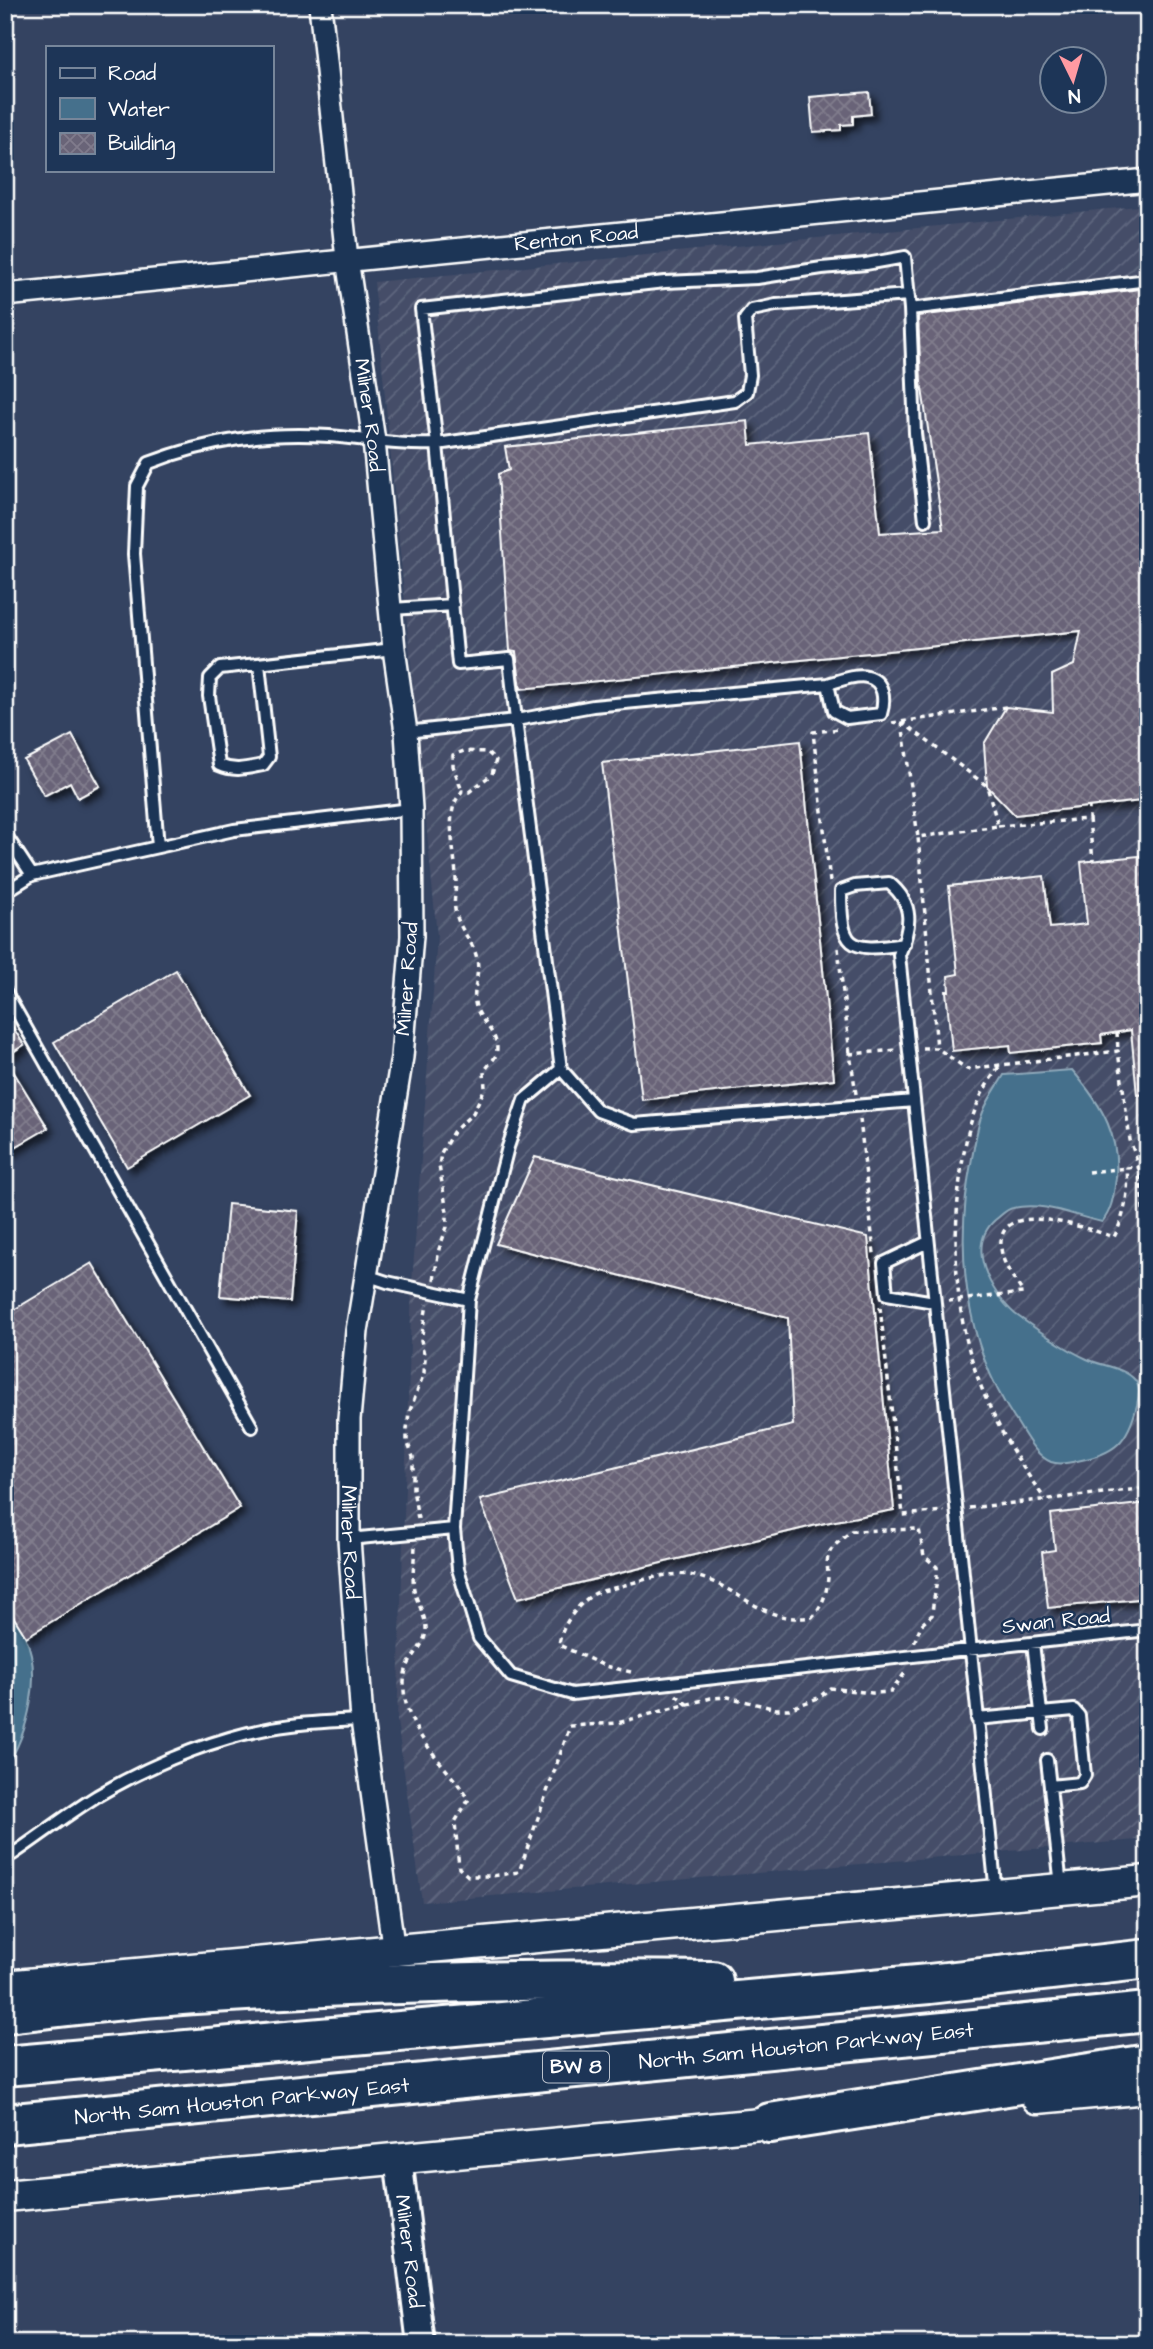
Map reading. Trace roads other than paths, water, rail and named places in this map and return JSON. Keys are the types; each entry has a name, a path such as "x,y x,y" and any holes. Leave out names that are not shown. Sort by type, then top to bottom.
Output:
{"highway":[{"path":"5,2066 929,1984 1148,1959"},
{"path":"5,2013 193,1994 397,1984 572,1979 929,1984"},
{"name":"North Sam Houston Parkway East","path":"5,2124 1148,2012"},
{"path":"770,2123 1148,2064"}],"main road":[{"path":"5,1986 1148,1881"},
{"path":"5,2196 1148,2088"}],"street":[{"name":"Milner Road","path":"320,5 347,260 374,441 394,649 406,732 411,809 412,936 402,1057 357,1331 349,1419 349,1539 362,1720 394,1952"},
{"name":"Renton Road","path":"5,295 1148,180"},
{"name":"Milner Road","path":"398,2158 421,2344"}],"lane":[{"path":"914,1101 634,1124 598,1111 561,1069 509,659 458,664 421,309 665,282 757,278 905,257 915,433 925,520"},
{"path":"910,309 1148,280"},
{"path":"158,847 134,554 137,486 149,463 184,450 225,440 328,436 414,445 437,444 735,401 747,392 750,375 745,319 752,310 776,304 908,295"},
{"path":"392,609 453,605"},
{"path":"258,664 269,757 263,765 239,770 228,769 219,765 209,696 210,678 219,668 394,649"},
{"path":"406,732 516,720 593,706 828,684 867,677 880,684 885,701 881,714 847,718 834,711 828,684"},
{"path":"5,892 32,875 234,830 411,809"},
{"path":"5,834 32,875"},
{"path":"904,944 870,948 853,945 845,938 841,923 841,891 855,886 889,883 900,892 907,905 907,936 904,944 899,955 996,1895"},
{"path":"5,990 251,1427"},
{"name":"Swan Road","path":"561,1069 524,1100 508,1147 469,1300 454,1529 458,1569 480,1638 511,1676 572,1694 1148,1630"},
{"path":"928,1242 884,1263 887,1294 934,1302"},
{"path":"366,1275 469,1300"},
{"path":"349,1539 454,1529"},
{"path":"1033,1643 1043,1729"},
{"path":"977,1719 1074,1710 1079,1716 1085,1775 1080,1783 1050,1786"},
{"path":"5,1856 13,1854 96,1797 132,1777 188,1753 245,1734 292,1725 362,1720"},
{"path":"1046,1760 1062,1889"}],"water":[{"path":"1072,1070 1101,1110 1113,1138 1116,1169 1108,1214 1102,1222 1036,1206 1013,1208 995,1220 986,1231 982,1243 982,1256 990,1282 1015,1314 1078,1355 1125,1372 1138,1386 1133,1418 1118,1444 1090,1458 1061,1464 1045,1459 1030,1443 997,1389 984,1358 968,1293 964,1225 979,1123 987,1102 1004,1075"},
{"path":"5,1603 25,1636 33,1668 33,1686 26,1722 5,1768"}]}
